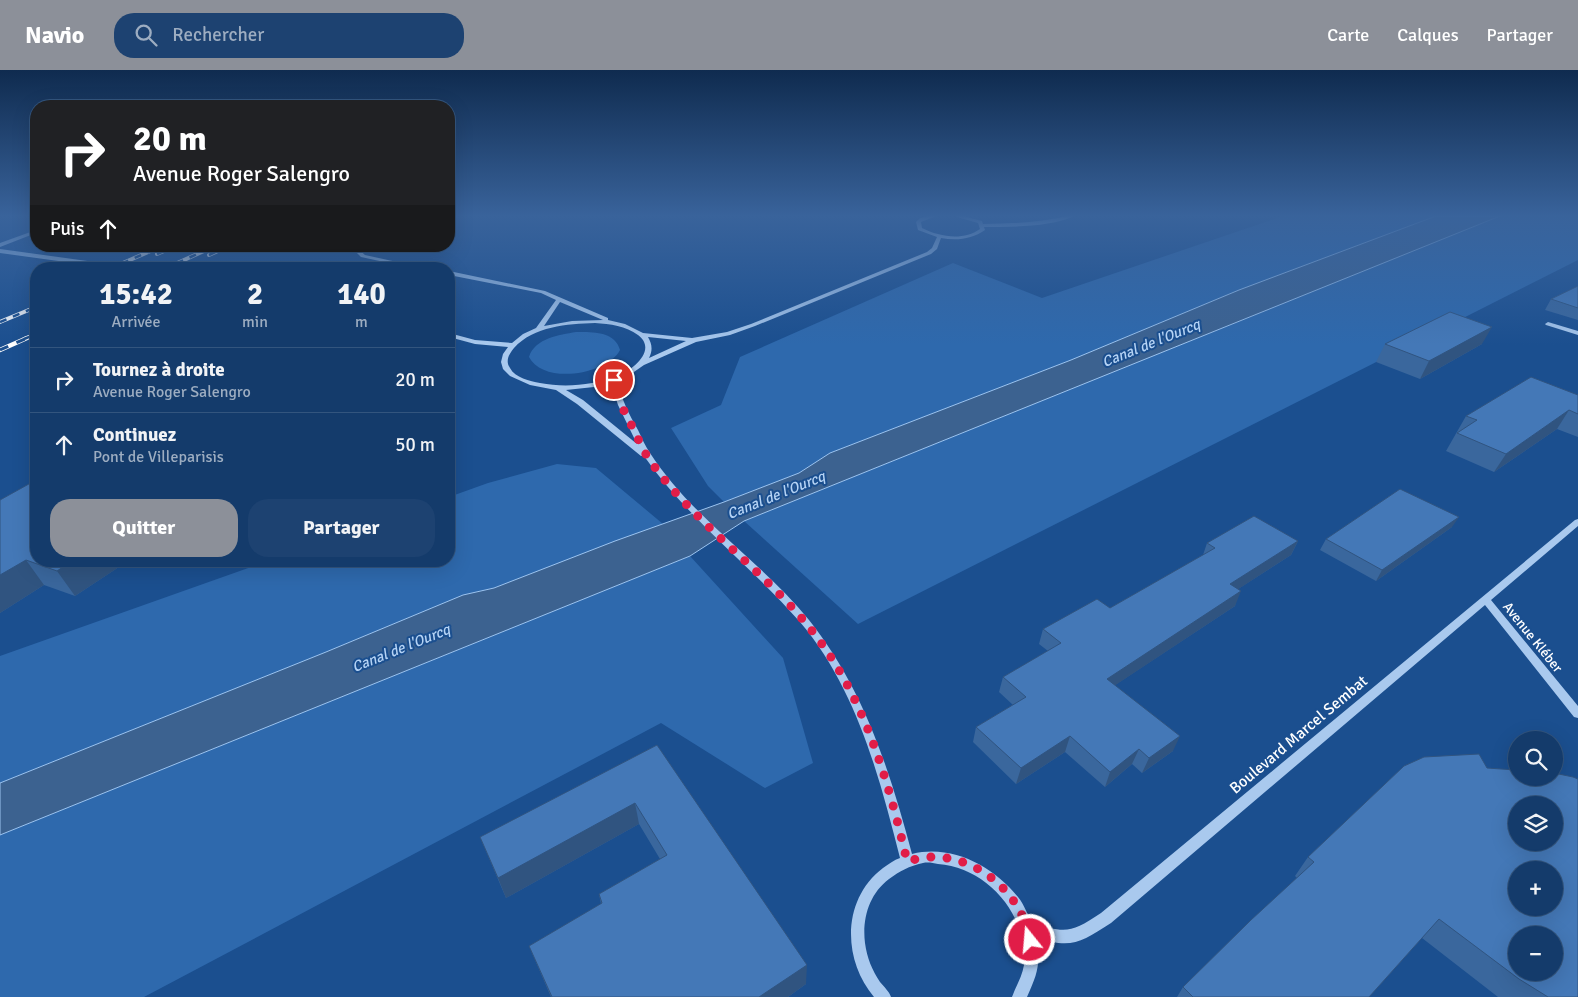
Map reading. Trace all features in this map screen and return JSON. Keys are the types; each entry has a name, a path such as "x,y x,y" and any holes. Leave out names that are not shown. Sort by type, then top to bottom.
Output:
{"street":[{"path":"60,259 80,262"},
{"path":"379,259 392,262"},
{"path":"615,323 574,322 538,330 512,345 505,355 504,365 511,374 524,382 558,388 590,386 614,380 642,364 694,340 728,334 753,325 914,259"},
{"path":"455,274 529,288 632,328 643,335 649,344 649,354 642,364"},
{"path":"538,330 559,299"},
{"path":"1548,324 1578,333"},
{"path":"643,335 694,340"},
{"path":"455,336 475,342 512,345"},
{"path":"614,380 616,396 648,457 671,487 764,579 810,628 825,648 858,706 894,808 907,861"},
{"path":"558,388 580,402 648,457"},
{"name":"Boulevard Marcel Sembat","path":"1028,927 1058,938 1080,936 1106,918 1578,522"},
{"name":"Avenue Kléber","path":"1486,600 1578,714"},
{"path":"880,995 864,966 856,938 859,913 869,890 885,872 907,861 929,857 954,860 978,868 1000,883 1016,903 1028,927 1032,954 1028,980 1019,997"}],"shaded area":[{"path":"1156,259 1321,259 1239,290 1071,360 830,453 799,473 724,502 708,486 671,428 721,405 740,357 953,263 1042,298"},
{"path":"1393,259 1578,259 858,624 744,521"},
{"path":"576,332 608,336 613,339 620,350 613,359 602,366 589,371 575,373 561,374 547,371 536,366 529,357 536,346 548,338"},
{"path":"557,464 596,468 663,524 494,588 463,595 0,783 0,656 251,567 455,567 455,495 488,483"},
{"path":"690,556 783,658 813,763 765,788 661,723 144,997 0,997 0,835"}],"water":[{"name":"Canal de l'Ourcq","path":"1321,259 1393,259 744,521 690,556 0,835 0,783 463,595 494,588 799,473 830,453 1071,360 1239,290"}],"building":[{"path":"1578,286 1578,308 1551,299"},
{"path":"1450,312 1492,327 1429,361 1385,344"},
{"path":"1531,377 1578,395 1578,414 1569,410 1506,454 1457,433 1477,420 1466,416"},
{"path":"30,483 30,561 26,560 0,575 0,500"},
{"path":"1400,489 1459,517 1382,570 1326,539"},
{"path":"1254,516 1298,541 1230,584 1241,591 1107,679 1180,736 1149,758 1139,749 1110,772 1070,736 1021,768 976,727 1026,697 1003,677 1061,643 1043,629 1097,599 1110,608 1215,548 1207,543"},
{"path":"46,567 63,567 57,571"},
{"path":"657,745 807,965 759,997 552,997 529,946 602,903 599,894 667,855 635,803 498,878 480,837"},
{"path":"1479,754 1487,768 1508,769 1508,786 1563,786 1563,775 1578,779 1578,997 1548,997 1522,981 1563,981 1563,926 1508,926 1508,971 1439,919 1369,997 1193,997 1183,987 1251,920 1314,862 1308,857 1404,766 1424,757"}],"railway":[{"path":"125,262 131,259"},
{"path":"180,262 186,259"},
{"path":"0,322 30,310"},
{"path":"24,339 30,336"},
{"path":"0,350 27,338"}],"route":[{"path":"614,380 616,396 648,457 671,487 764,579 810,628 825,648 858,706 887,787 907,861 929,857 954,860 978,868 1000,883 1016,903 1028,927 1030,940"}]}
